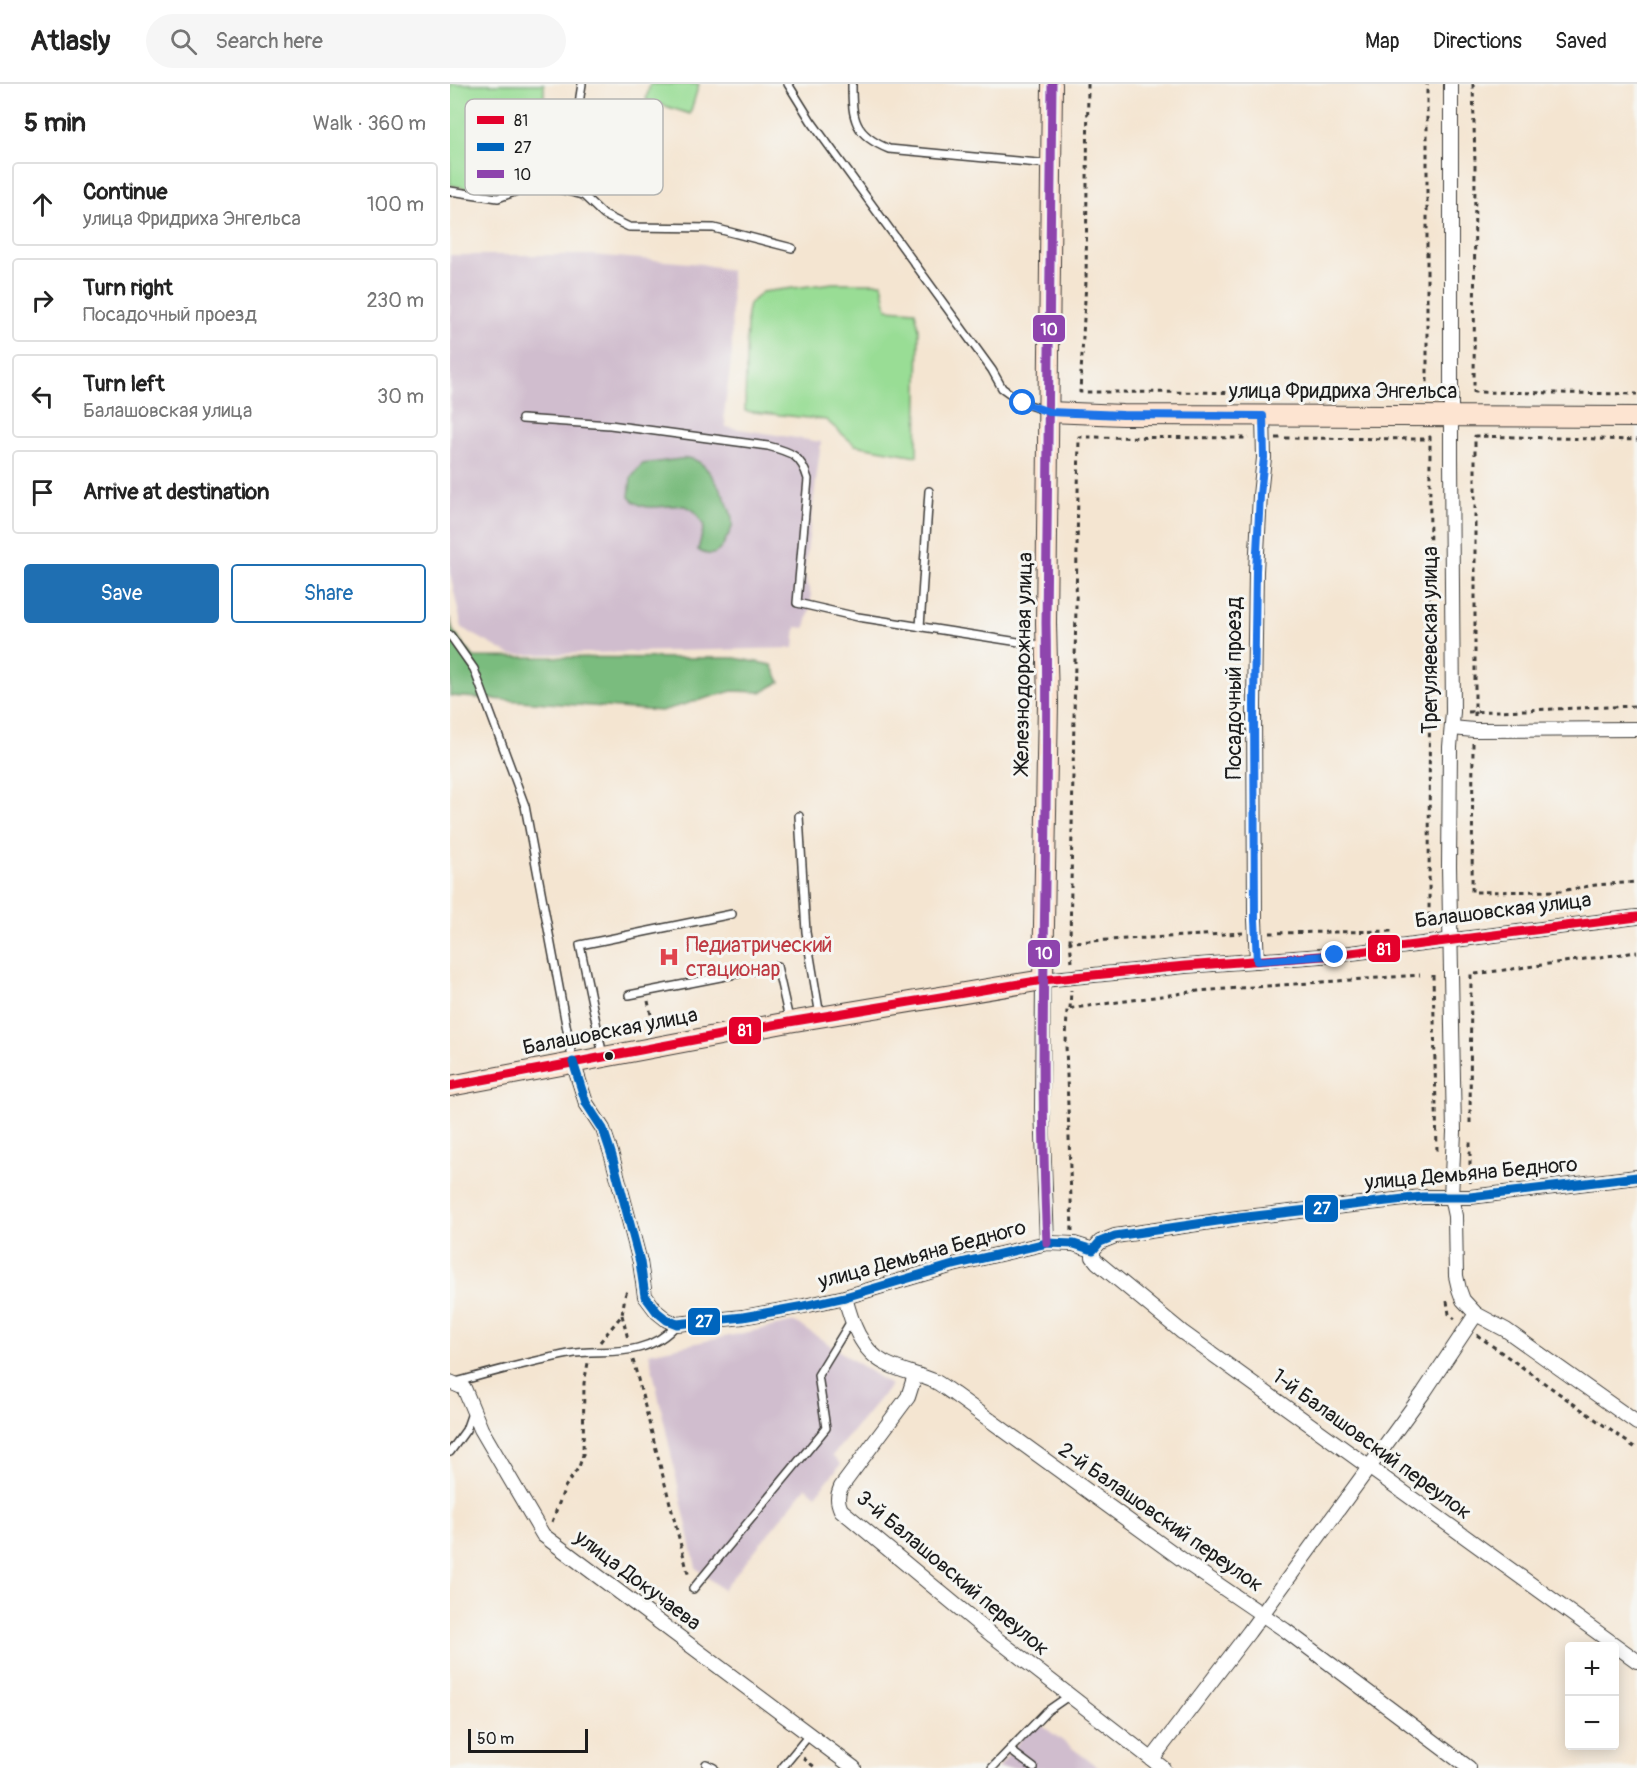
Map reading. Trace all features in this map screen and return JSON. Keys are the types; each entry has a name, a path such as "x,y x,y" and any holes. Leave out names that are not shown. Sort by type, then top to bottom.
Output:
{"street":[{"name":"Железнодорожная улица","path":"1047,1243 1042,1108 1052,84"},
{"name":"Трегуляевская улица","path":"1451,84 1453,712 1449,866 1454,1132 1451,1197 1455,1216 1456,1276 1463,1300 1476,1314"},
{"name":"улица Фридриха Энгельса","path":"1049,412 1123,415 1637,417"},
{"name":"Посадочный проезд","path":"1257,961 1255,933 1256,571 1264,458 1263,416"},
{"path":"1452,728 1474,730 1637,729"},
{"name":"Балашовская улица","path":"450,1086 820,1017 1043,972 1335,955 1637,917"},
{"path":"573,1062 586,1104 603,1129 612,1156 640,1262 645,1296 657,1312 677,1324"},
{"name":"улица Демьяна Бедного","path":"677,1324 743,1317 844,1297 953,1265 1047,1243 1074,1244 1093,1250 1100,1242 1115,1236 1284,1213 1422,1197 1470,1197 1637,1178"},
{"name":"1-й Балашовский переулок","path":"1093,1250 1093,1257 1097,1262 1182,1332 1637,1661"},
{"name":"2-й Балашовский переулок","path":"844,1297 850,1321 878,1359 934,1381 954,1394 1191,1566 1262,1614 1469,1768"},
{"path":"1157,1764 1262,1614 1424,1392 1476,1314 1506,1330 1637,1423"},
{"name":"3-й Балашовский переулок","path":"915,1375 908,1397 841,1487 837,1495 837,1502 841,1510 993,1636 1157,1764"},
{"name":"улица Докучаева","path":"452,1382 464,1388 481,1429 543,1535 854,1768"}],"lane":[{"path":"580,99 582,84"},
{"path":"788,84 811,121 992,370 1002,388 1023,403 1049,412"},
{"path":"852,84 852,105 856,123 872,142 889,149 1051,164"},
{"path":"450,191 465,193"},
{"path":"477,195 498,198 506,195"},
{"path":"583,195 604,215 629,227 714,228 792,248"},
{"path":"522,419 610,425 785,450 799,458 808,479 797,603 858,617 1047,647"},
{"path":"920,627 929,491"},
{"path":"450,636 474,669 525,806 573,1062"},
{"path":"799,816 806,932 820,1017"},
{"path":"603,1056 580,945 732,914"},
{"path":"629,995 777,966 789,1022"},
{"path":"693,1589 826,1428 818,1375 850,1321"},
{"path":"452,1382 569,1354 593,1350 630,1350 656,1341 670,1332 677,1324"},
{"path":"450,1452 466,1430 473,1410"},
{"path":"992,1768 1047,1711 1070,1695"},
{"path":"782,1768 810,1734"},
{"path":"1010,1750 1034,1768"},
{"path":"706,1764 714,1768"}],"path":[{"path":"1088,84 1086,281 1080,392 1233,394 1428,393 1427,84"},
{"path":"1473,84 1474,392 1637,394"},
{"path":"1637,440 1475,436 1475,711 1472,892 1560,891 1637,882"},
{"path":"1043,972 1073,962 1070,942 1079,437"},
{"path":"1429,930 1430,437"},
{"path":"1453,712 1637,706"},
{"path":"1070,942 1255,933 1406,931"},
{"path":"1470,1125 1473,974 1637,952"},
{"path":"1074,1244 1066,1056 1067,1009 1198,991 1420,975"},
{"path":"1433,975 1437,1152"},
{"path":"646,992 654,1031"},
{"path":"1470,1137 1470,1197"},
{"path":"628,1287 622,1315 684,1563 693,1589"},
{"path":"1446,1291 1449,1314 1637,1449"},
{"path":"543,1535 551,1525 565,1487 579,1467 583,1455 585,1371 593,1350 622,1315"}],"shaded area":[{"path":"450,255 592,255 702,264 731,271 732,353 724,414 726,427 821,442 804,574 811,595 811,605 805,628 796,627 794,648 511,655 462,628 450,573"},
{"path":"795,1322 891,1385 832,1456 841,1464 816,1495 806,1487 723,1590 696,1568 649,1353"},
{"path":"1040,1724 1099,1768 998,1768 1026,1732"}],"green space":[{"path":"450,84 544,84 544,99 465,99 465,188 450,185"},
{"path":"650,84 699,84 690,114 663,105 663,99 646,99"},
{"path":"833,283 882,283 887,309 915,311 919,329 917,456 855,445 826,420 745,411 749,304 762,292"},
{"path":"688,458 703,465 709,472 730,511 731,529 724,544 715,553 707,554 698,550 704,526 696,513 689,508 682,506 646,507 637,504 629,497 631,478 642,464"},
{"path":"450,618 453,631 474,657 735,658 772,665 780,682 762,692 732,691 661,711 450,696"}],"transit line":[{"name":"10","path":"1047,1243 1043,1011 1052,84"},
{"name":"81","path":"450,1086 789,1022 1043,980 1185,966 1335,955 1637,917"},
{"name":"27","path":"573,1062 586,1103 603,1129 612,1156 640,1262 645,1296 657,1312 677,1324 743,1317 804,1306 845,1297 953,1265 1047,1243 1074,1244 1093,1250 1100,1242 1115,1236 1238,1218 1422,1197 1470,1197 1637,1177"}],"place":[{"name":"Педиатрический стационар","path":"669,957"}],"route":[{"path":"1023,403 1049,412 1263,416 1264,458 1256,571 1254,704 1257,961 1335,955"}]}
